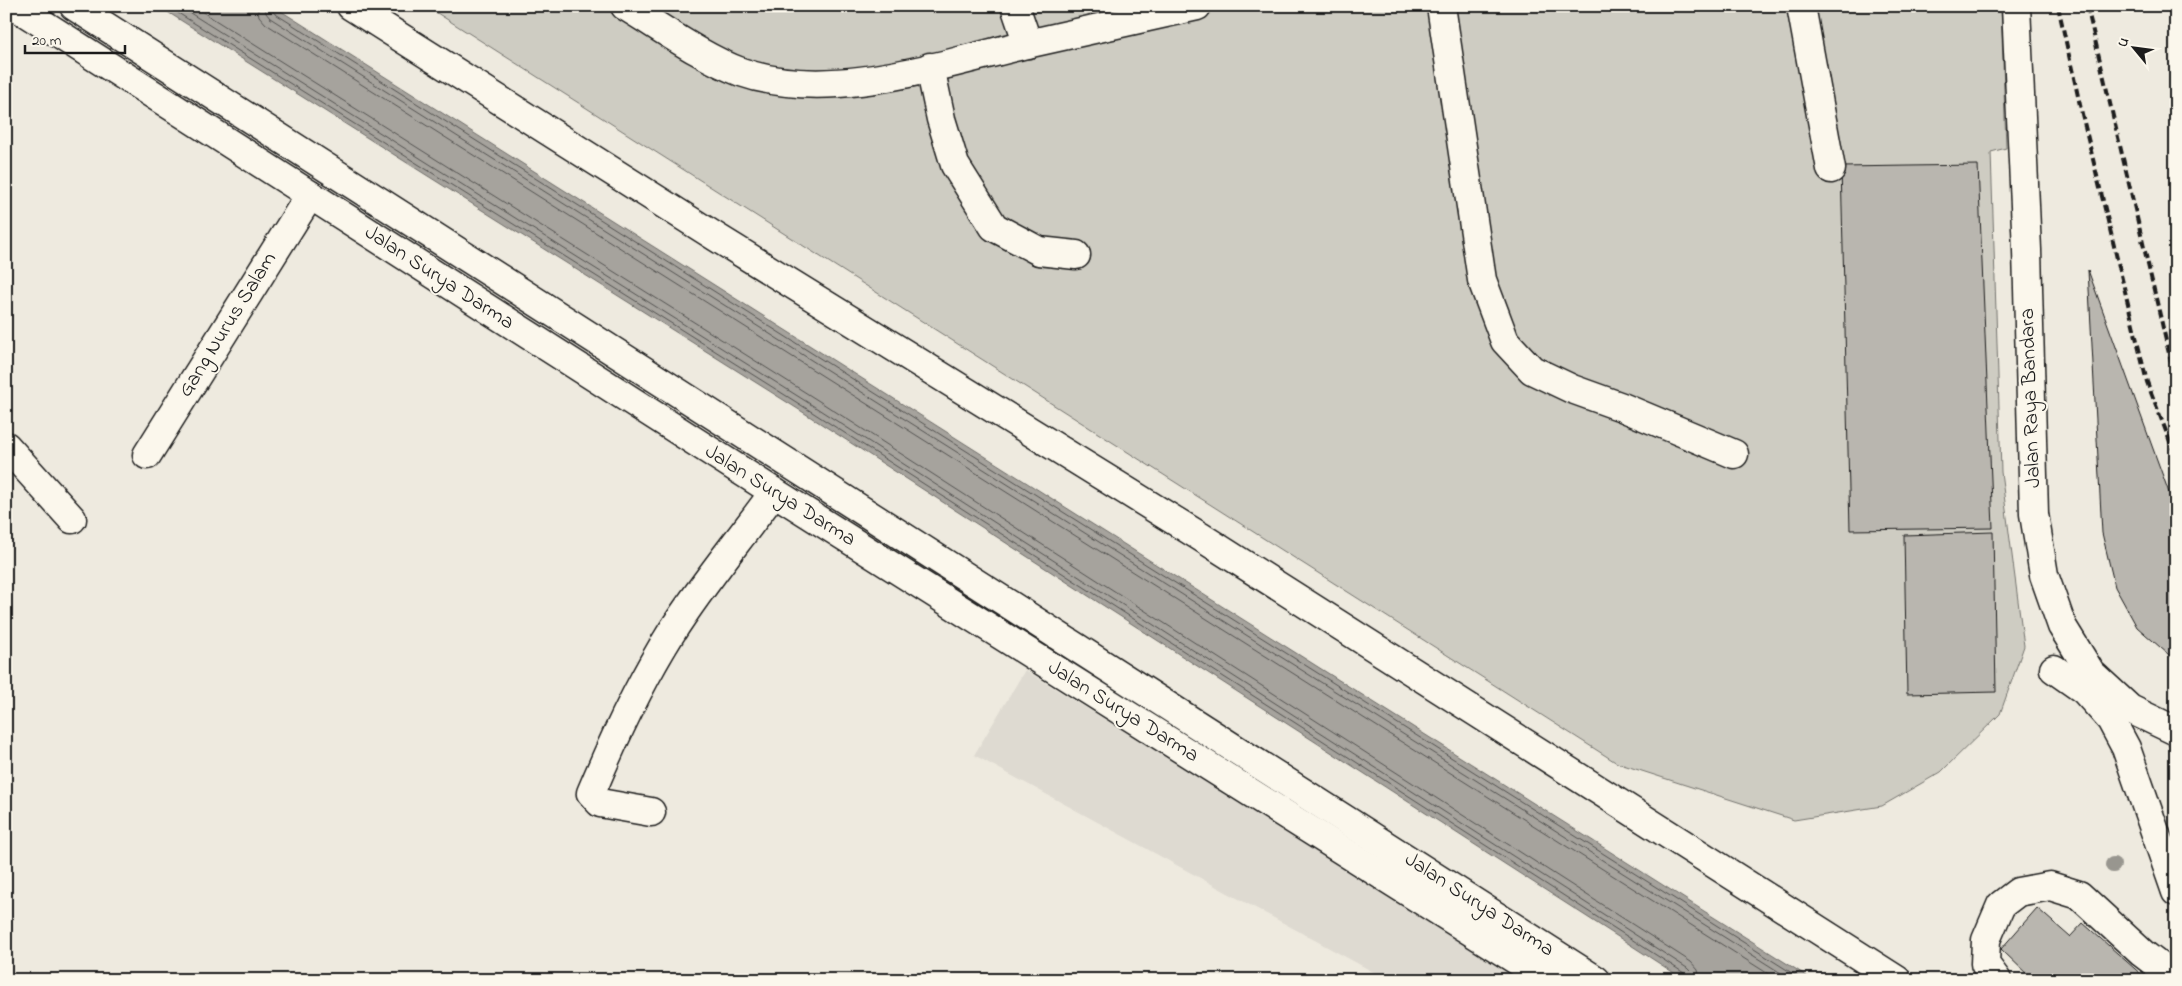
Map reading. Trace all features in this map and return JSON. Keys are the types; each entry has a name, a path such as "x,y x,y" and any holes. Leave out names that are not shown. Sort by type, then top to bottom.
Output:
{"main road":[{"name":"Jalan Surya Darma","path":"15,6 774,492 1548,980"},
{"name":"Jalan Surya Darma","path":"74,6 1596,980"},
{"path":"351,6 918,363 1201,537 1860,971 1897,980"},
{"path":"625,6 694,48 740,72 778,81 826,84 930,67 1197,6"},
{"path":"1016,6 1028,44"},
{"path":"1441,6 1482,280 1506,341 1532,370 1734,454"},
{"path":"1801,6 1831,169"},
{"name":"Jalan Raya Bandara","path":"2016,6 2027,250 2034,514 2044,576 2062,626 2091,673 2130,709 2176,731"},
{"path":"930,67 941,119 956,165 994,227 1039,251 1076,255"},
{"name":"Gang Nurus Salam","path":"147,454 310,195"},
{"path":"6,446 72,519"},
{"path":"651,812 600,803 592,794 634,697 652,664 672,631 774,492"},
{"path":"2054,669 2084,690 2111,720 2126,748 2176,892"},
{"path":"1997,980 1986,964 1986,940 2000,905 2018,892 2050,886 2079,895 2142,953 2176,979"}],"shaded area":[{"path":"426,6 2001,6 2006,148 1991,152 2001,472 2024,646 2000,714 1941,772 1882,806 1794,820 1617,763"},
{"path":"1025,670 1488,957 1520,980 1388,980 974,755"}],"water":[{"path":"158,6 273,6 1813,980 1685,980 809,416"}],"building":[{"path":"1978,165 1993,528 1850,530 1841,167"},
{"path":"2088,270 2176,512 2176,661 2137,627 2115,587 2102,533"},
{"path":"1993,532 1996,692 1907,694 1904,535"},
{"path":"2037,908 2070,937 2083,923 2143,976 2140,980 2033,980 2001,949"}],"railway":[{"path":"2058,6 2082,114 2147,382 2176,457"},
{"path":"2087,6 2176,383"}]}
